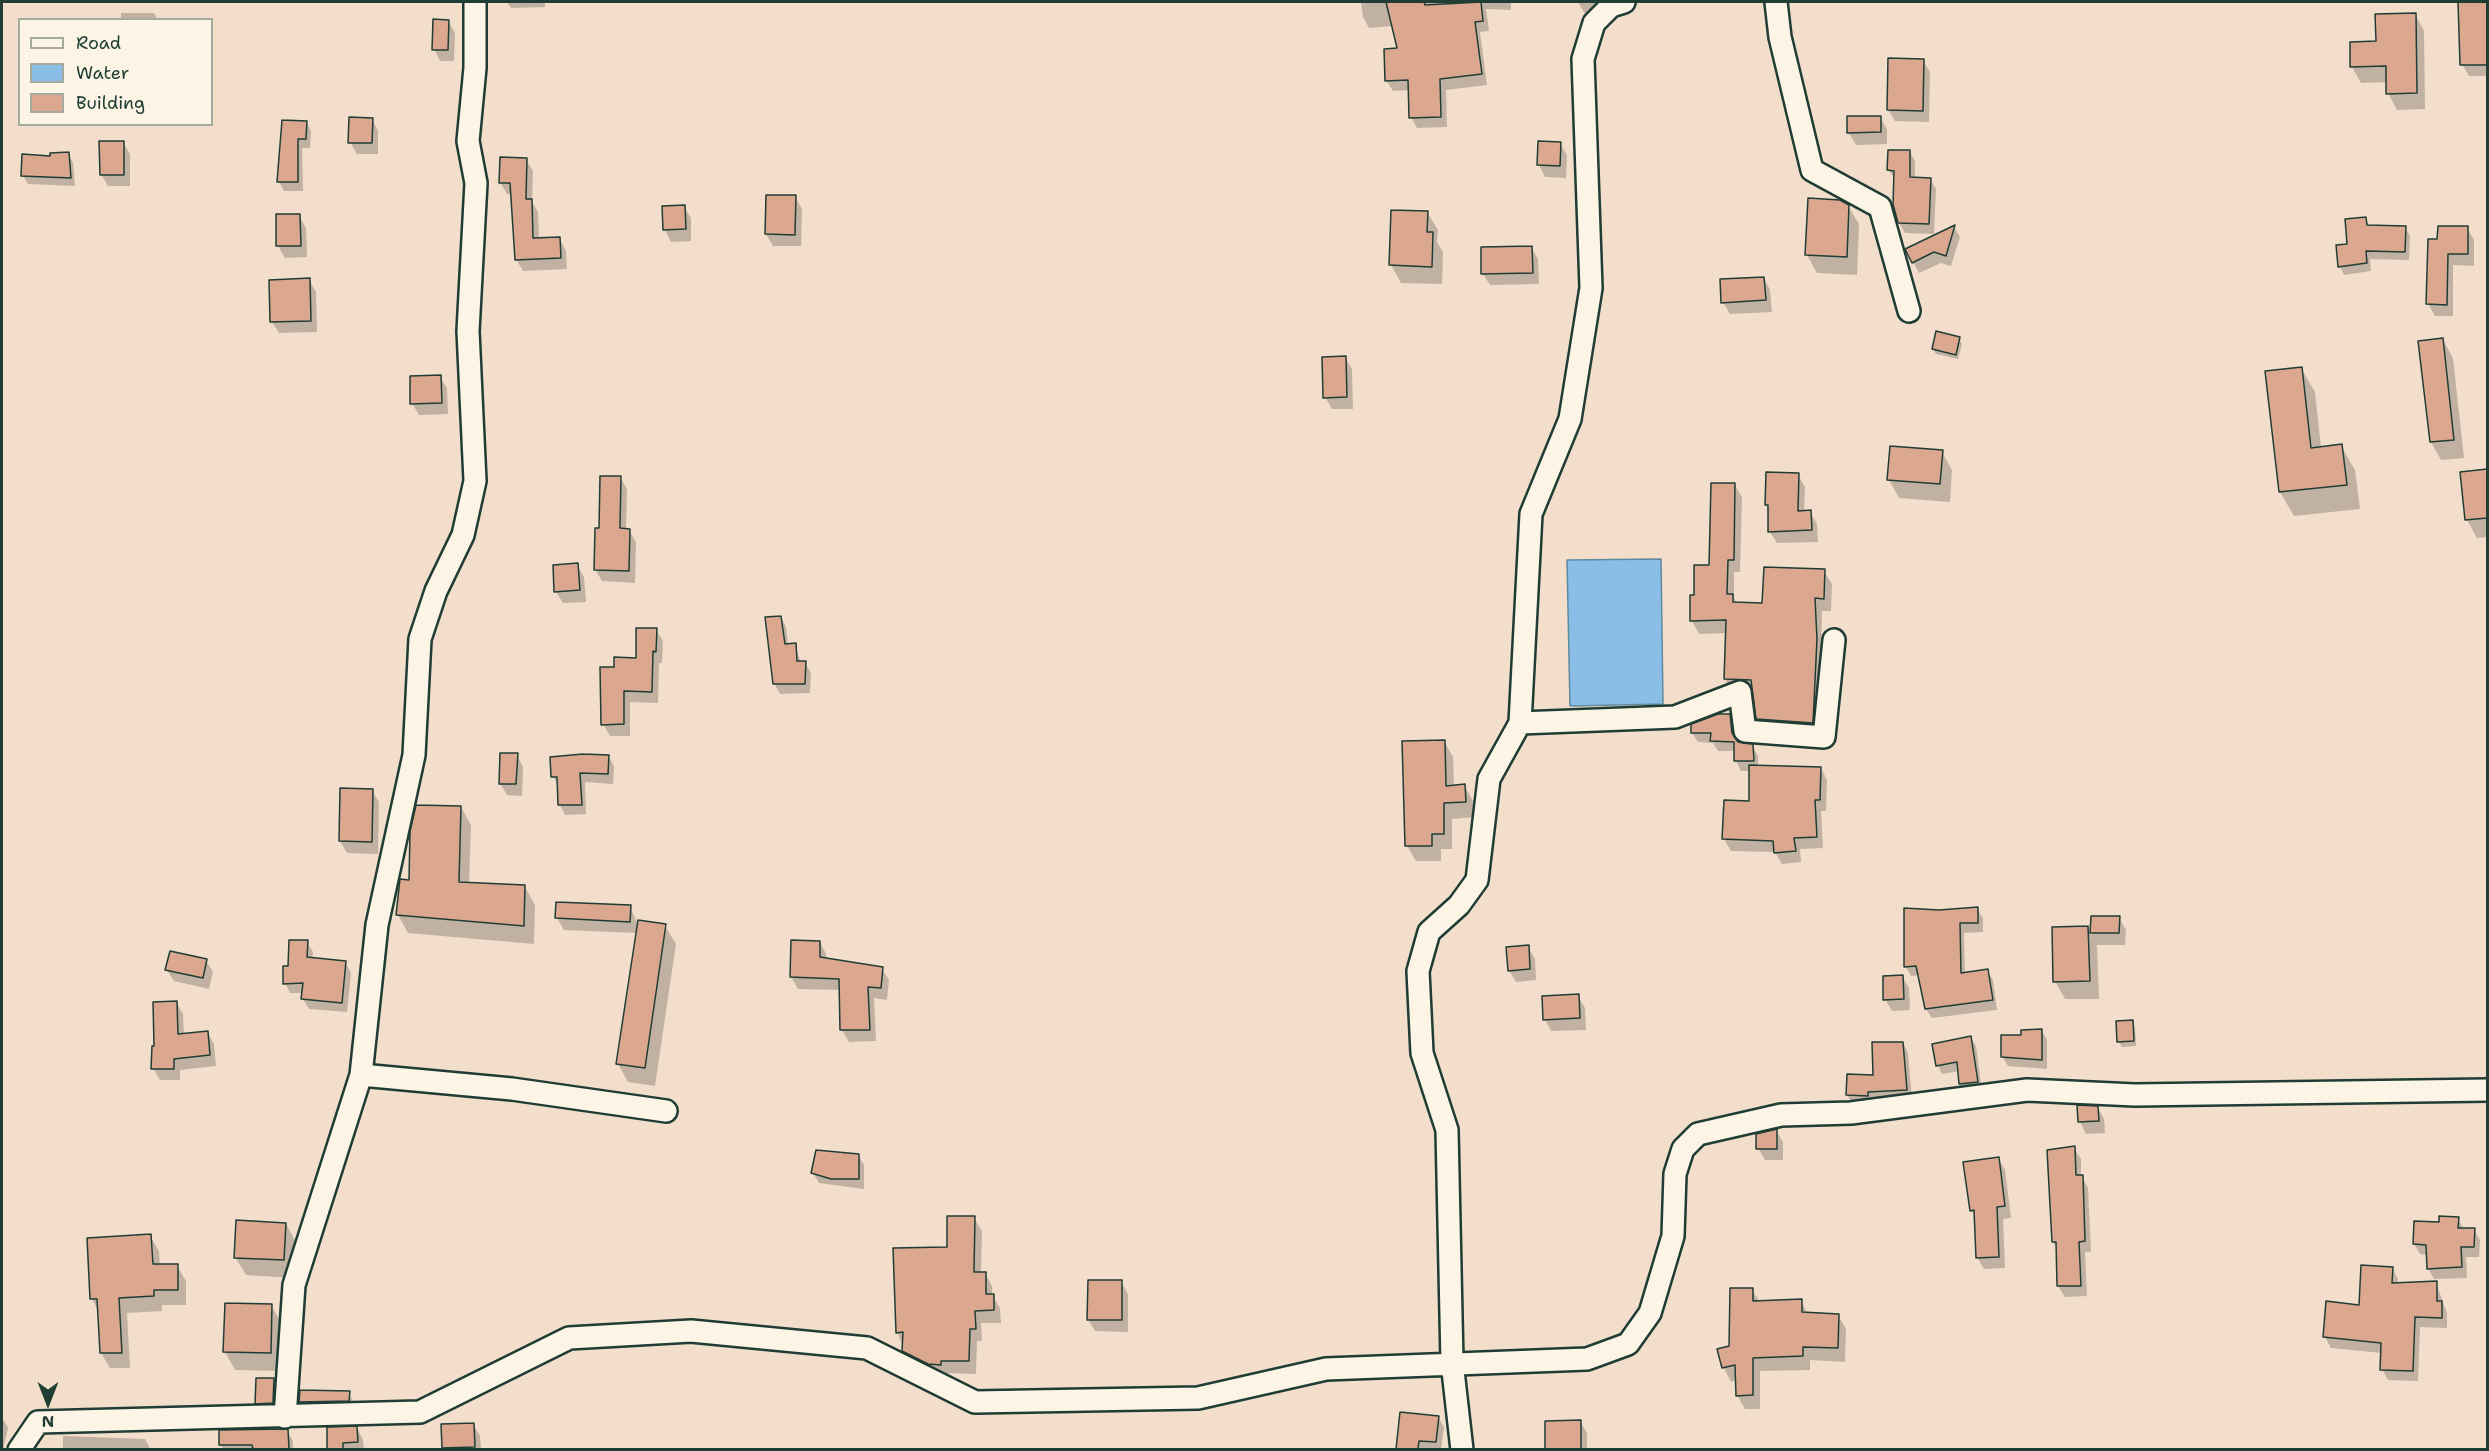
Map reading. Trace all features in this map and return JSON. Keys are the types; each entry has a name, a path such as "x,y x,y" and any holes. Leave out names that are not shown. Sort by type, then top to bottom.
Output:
{"street":[{"path":"285,1417 294,1285 362,1075 377,925 414,755 420,639 436,591 463,535 475,481 468,332 476,183 468,141 475,68 475,2"},
{"path":"1462,1449 1452,1362 1447,1130 1422,1053 1418,971 1429,932 1459,905 1478,880 1490,779 1520,723 1531,514 1570,419 1591,288 1583,59 1594,23 1611,6 1624,2"},
{"path":"1776,2 1780,37 1812,170 1880,207 1909,311"},
{"path":"1520,723 1674,717 1740,692 1745,731 1824,737 1834,640"},
{"path":"362,1075 512,1089 666,1110"},
{"path":"19,1449 38,1422 420,1412 569,1338 691,1331 867,1348 975,1402 1198,1398 1326,1369 1452,1362 1587,1359 1628,1344 1650,1313 1673,1236 1675,1174 1683,1149 1698,1134 1781,1115 1851,1113 2027,1090 2135,1095 2487,1090"}],"water":[{"path":"1661,559 1663,704 1570,706 1567,560"}],"building":[{"path":"1386,2 1424,2 1425,5 1481,2 1483,21 1475,22 1482,74 1440,79 1441,117 1409,118 1408,80 1385,81 1384,49 1397,48"},
{"path":"2458,2 2487,2 2487,65 2460,65"},
{"path":"2416,13 2417,93 2386,94 2386,66 2350,67 2350,42 2376,41 2375,14"},
{"path":"433,19 449,20 448,50 432,50"},
{"path":"1888,58 1924,59 1923,111 1887,110"},
{"path":"1847,116 1881,116 1881,132 1847,133"},
{"path":"349,117 373,118 372,143 348,143"},
{"path":"282,120 307,121 306,139 298,139 298,182 277,182"},
{"path":"99,141 124,141 124,175 100,175"},
{"path":"1538,141 1561,142 1560,166 1537,165"},
{"path":"1888,150 1910,150 1910,177 1931,178 1929,224 1898,223 1893,204 1894,171 1887,170"},
{"path":"69,152 71,178 21,176 22,154 50,156 50,153"},
{"path":"500,157 527,158 526,199 532,199 533,238 560,237 561,258 515,260 510,183 499,183"},
{"path":"766,195 796,195 795,235 765,234"},
{"path":"1808,198 1840,200 1849,205 1847,257 1805,255"},
{"path":"685,205 686,229 663,230 662,206"},
{"path":"1391,210 1428,211 1427,232 1433,232 1432,267 1389,265"},
{"path":"276,214 300,214 301,246 276,246"},
{"path":"2366,217 2367,225 2406,226 2405,252 2366,251 2367,263 2338,267 2336,245 2347,244 2345,219"},
{"path":"1955,225 1946,256 1934,252 1912,263 1905,249"},
{"path":"2438,226 2468,226 2468,254 2448,254 2447,305 2426,304 2428,239 2437,239"},
{"path":"1532,246 1533,273 1481,274 1481,247"},
{"path":"1764,277 1766,300 1721,303 1720,279"},
{"path":"310,278 311,321 270,322 269,280"},
{"path":"1936,331 1960,337 1956,355 1932,349"},
{"path":"2443,338 2454,440 2430,442 2418,341"},
{"path":"1346,356 1347,397 1323,398 1322,357"},
{"path":"2302,367 2311,448 2342,444 2347,485 2279,492 2265,371"},
{"path":"441,375 442,403 410,404 410,376"},
{"path":"1890,446 1943,450 1940,484 1887,480"},
{"path":"2487,469 2487,518 2465,520 2460,472"},
{"path":"1766,472 1799,473 1798,511 1811,510 1812,530 1768,532 1768,505 1765,505"},
{"path":"600,476 621,476 620,528 630,529 629,571 594,570 595,528 599,528"},
{"path":"1711,483 1735,483 1734,560 1728,560 1727,594 1733,594 1733,602 1762,603 1764,567 1825,569 1824,599 1815,598 1817,639 1813,723 1756,719 1751,680 1724,679 1726,620 1690,621 1690,595 1694,595 1694,565 1709,565"},
{"path":"578,563 580,590 554,592 553,565"},
{"path":"781,616 785,644 796,643 797,661 806,661 805,684 773,684 765,617"},
{"path":"636,628 657,628 656,652 653,651 652,692 624,691 624,724 601,725 600,667 614,667 614,657 636,658"},
{"path":"1718,714 1730,714 1732,733 1738,742 1753,744 1754,761 1734,761 1734,742 1710,741 1711,733 1691,733 1691,724"},
{"path":"1445,740 1446,786 1465,784 1466,802 1444,803 1444,834 1432,834 1432,846 1405,846 1402,741"},
{"path":"500,753 518,753 516,784 499,784"},
{"path":"583,754 609,755 608,774 580,773 582,805 558,805 557,777 551,777 550,757"},
{"path":"1749,765 1821,767 1820,800 1815,800 1817,837 1794,838 1796,851 1774,853 1773,841 1722,839 1724,800 1749,801"},
{"path":"340,788 373,789 372,842 339,841"},
{"path":"416,805 461,806 459,882 525,885 524,926 396,915 400,879 409,880 410,831"},
{"path":"556,902 631,905 630,922 555,918"},
{"path":"1978,907 1978,923 1960,923 1961,973 1988,969 1993,1000 1925,1009 1916,966 1904,967 1904,908 1939,910"},
{"path":"2091,916 2120,916 2119,933 2090,933"},
{"path":"638,920 666,924 645,1068 616,1064"},
{"path":"2088,926 2090,981 2053,982 2052,927"},
{"path":"289,940 308,940 307,957 346,961 342,1003 301,999 303,983 283,984 283,966 288,966"},
{"path":"791,940 820,941 820,957 883,967 881,988 868,987 870,1030 840,1030 839,979 790,977"},
{"path":"1529,945 1530,969 1508,971 1506,947"},
{"path":"170,951 207,959 203,978 165,970"},
{"path":"1903,975 1904,999 1883,1000 1883,976"},
{"path":"1579,994 1580,1018 1543,1020 1542,996"},
{"path":"177,1001 178,1034 208,1031 210,1055 174,1059 174,1069 151,1069 152,1046 154,1046 153,1002"},
{"path":"2133,1020 2134,1041 2117,1042 2116,1021"},
{"path":"2042,1029 2042,1060 2001,1057 2001,1035 2021,1035 2021,1030"},
{"path":"1971,1036 1978,1082 1959,1084 1957,1062 1936,1066 1932,1044"},
{"path":"1872,1042 1903,1042 1907,1090 1868,1092 1868,1096 1846,1095 1847,1074 1873,1075"},
{"path":"2077,1105 2098,1106 2099,1121 2078,1122"},
{"path":"1777,1129 1777,1149 1756,1149 1756,1134"},
{"path":"2075,1146 2076,1175 2083,1175 2085,1241 2079,1242 2081,1286 2057,1286 2056,1242 2052,1242 2047,1150"},
{"path":"816,1150 859,1154 859,1179 831,1179 811,1173"},
{"path":"1999,1157 2005,1206 1997,1207 1999,1257 1976,1258 1974,1210 1970,1211 1963,1162"},
{"path":"947,1216 975,1216 974,1272 986,1272 986,1294 994,1294 994,1310 975,1311 976,1329 970,1329 969,1361 941,1361 941,1365 928,1364 902,1351 903,1332 896,1333 893,1248 947,1247"},
{"path":"2439,1216 2459,1217 2458,1228 2475,1228 2474,1247 2461,1247 2462,1267 2427,1269 2426,1245 2413,1244 2414,1221 2439,1222"},
{"path":"236,1220 286,1223 284,1260 234,1258"},
{"path":"151,1234 153,1264 178,1264 178,1290 154,1290 154,1296 119,1298 122,1353 100,1353 97,1299 90,1299 87,1238"},
{"path":"2361,1265 2393,1267 2392,1283 2437,1281 2437,1301 2442,1301 2442,1318 2415,1317 2413,1371 2380,1370 2381,1343 2323,1337 2326,1301 2359,1305"},
{"path":"1088,1280 1122,1280 1122,1320 1087,1320"},
{"path":"1730,1288 1753,1288 1753,1301 1802,1299 1802,1312 1839,1314 1838,1348 1803,1347 1803,1356 1753,1358 1753,1395 1736,1396 1735,1365 1722,1368 1717,1349 1729,1346"},
{"path":"225,1303 272,1304 271,1353 223,1352"},
{"path":"256,1378 274,1378 273,1403 255,1404"},
{"path":"300,1390 350,1391 349,1401 299,1402"},
{"path":"1400,1412 1439,1416 1436,1442 1419,1441 1418,1449 1396,1449"},
{"path":"1581,1420 1581,1449 1545,1449 1545,1421"},
{"path":"474,1423 475,1447 442,1448 441,1424"},
{"path":"357,1426 358,1442 343,1443 343,1449 327,1449 327,1427"},
{"path":"288,1429 289,1449 253,1449 252,1445 219,1445 219,1430"}]}
